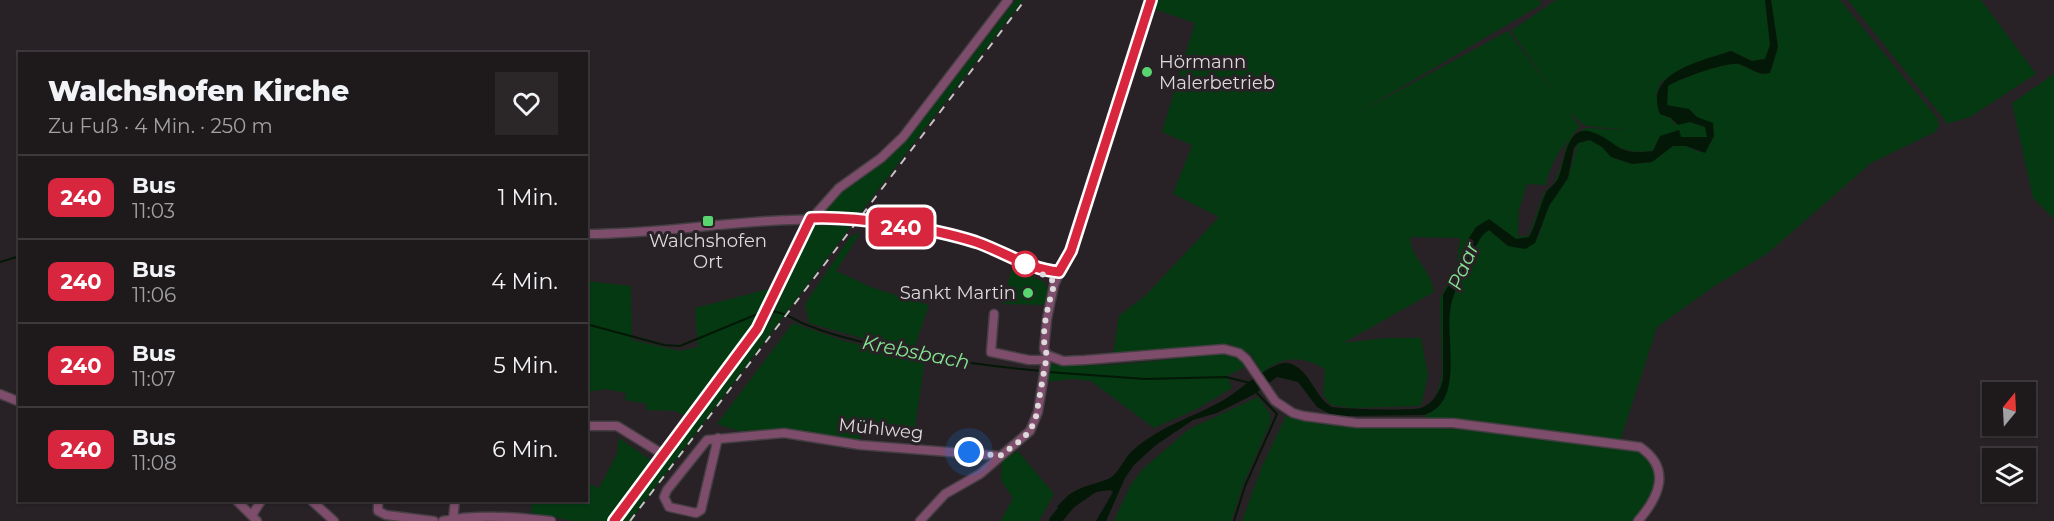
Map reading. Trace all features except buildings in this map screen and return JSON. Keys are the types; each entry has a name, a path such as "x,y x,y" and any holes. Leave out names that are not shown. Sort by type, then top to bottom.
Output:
{"street":[{"path":"614,521 750,340 811,218 839,188 881,158 903,137 1008,0"},
{"path":"920,521 945,494 980,474 1030,431 1038,412 1045,361 1047,319 1055,282 1074,241 1151,0"},
{"path":"588,234 684,230 811,218 867,222 936,232 978,243 1038,270 1055,282"},
{"path":"1038,270 1059,272"},
{"path":"994,314 991,352 1029,360 1085,360 1224,349 1239,353 1254,368 1282,407 1316,419 1357,423 1453,423 1640,447 1656,462 1659,484 1657,496 1638,521"},
{"path":"0,394 18,401"},
{"path":"588,426 617,426 664,455"},
{"name":"Mühlweg","path":"718,438 701,510 696,513 669,507 664,497 667,490 702,444 718,438 783,433 863,445 1000,456"},
{"path":"238,502 255,518 261,502"},
{"path":"313,502 334,521"},
{"path":"378,502 378,511 386,515 434,521"},
{"path":"455,502 448,520 506,516 551,521"}],"green space":[{"path":"1016,0 1023,0 858,216 824,211 840,194 885,162 907,140"},
{"path":"1157,0 1539,0 1542,4 1358,113 1508,31 1555,94 1511,31 1556,0 1765,0 1770,45 1765,59 1752,61 1731,51 1682,69 1661,82 1656,94 1666,117 1671,118 1674,124 1690,122 1705,127 1708,137 1699,139 1681,137 1678,130 1660,138 1653,151 1642,152 1618,147 1587,132 1565,152 1559,177 1546,192 1529,237 1516,239 1496,224 1476,227 1467,244 1461,264 1443,295 1444,369 1440,392 1437,395 1442,373 1440,299 1457,263 1460,238 1410,237 1414,252 1432,283 1434,292 1343,343 1386,338 1421,338 1428,375 1421,406 1351,408 1331,405 1323,395 1325,369 1309,362 1293,359 1277,363 1262,373 1251,354 1230,344 1113,355 1119,316 1146,295 1219,217 1173,194 1192,145 1162,132 1195,23 1154,9","holes":["1568,111 1585,126 1632,130 1585,128 1568,140 1580,127","1568,140 1554,182 1544,193 1528,236 1518,236 1519,210 1527,184 1546,185 1554,161"]},
{"path":"1771,0 1840,0 1938,119 1939,126 1935,132 1871,163 1768,253 1713,287 1657,327 1620,441 1426,419 1426,414 1437,407 1445,397 1450,368 1451,302 1476,244 1482,236 1489,230 1508,246 1538,238 1549,206 1568,178 1578,143 1590,140 1603,147 1611,157 1632,164 1652,162 1672,146 1686,146 1699,152 1707,150 1714,136 1693,113 1667,105 1668,86 1703,71 1725,65 1739,64 1758,73 1770,73 1778,47"},
{"path":"1848,0 1981,0 2036,74 1970,117 1946,124"},
{"path":"2054,74 2054,219 2033,198 2012,103"},
{"path":"817,223 852,225 630,521 621,521 771,320 812,225"},
{"path":"861,232 836,271 873,288 929,305 914,348 882,344 809,323 805,304 850,237"},
{"path":"1012,267 1044,282 1049,293 1045,305 1003,304"},
{"path":"588,281 631,286 632,340 680,351 698,347 695,308 769,289 753,325 686,416 675,411 646,410 647,404 625,400 626,393 605,389 588,392"},
{"path":"793,323 844,341 925,360 915,427 862,423 860,441 783,429 739,431 717,424"},
{"path":"1211,354 1239,359 1247,366 1227,376 1232,388 1197,409 1154,428 1091,381 1072,379 1046,382 1048,364 1110,365"},
{"path":"1258,397 1269,412 1271,420 1243,484 1231,521 1114,521 1131,484 1143,469 1189,429"},
{"path":"1286,416 1325,425 1439,428 1639,451 1653,470 1655,486 1636,521 1242,521 1263,464"},
{"path":"619,438 652,461 607,521 574,521 531,513 532,502 588,502 588,483 599,488 617,454"},
{"path":"1018,451 1054,494 1039,521 1001,521 1013,498 1001,480 1002,460"}],"water":[{"path":"1765,0 1771,0 1778,47 1770,73 1758,73 1739,64 1725,65 1703,71 1668,86 1667,105 1689,109 1697,117 1713,123 1714,136 1705,153 1686,146 1673,146 1652,162 1632,164 1611,157 1602,147 1590,140 1578,143 1574,148 1568,178 1549,206 1535,243 1525,249 1508,246 1489,230 1482,236 1453,299 1449,325 1449,385 1444,398 1436,408 1424,415 1342,416 1330,414 1317,407 1298,382 1277,377 1253,395 1217,413 1193,420 1156,445 1134,465 1125,478 1106,521 1096,521 1113,492 1110,490 1096,492 1067,512 1057,507 1080,488 1111,477 1141,443 1222,401 1265,371 1282,363 1296,366 1302,371 1320,396 1332,407 1403,409 1421,408 1429,403 1438,393 1443,380 1443,295 1461,264 1469,238 1476,227 1489,219 1516,239 1529,237 1546,193 1558,179 1571,139 1583,131 1592,132 1631,152 1653,151 1660,136 1679,130 1681,137 1707,137 1705,127 1690,122 1678,125 1671,118 1660,114 1657,100 1660,88 1667,78 1678,70 1731,51 1752,61 1765,59 1770,45"}],"waterway":[{"name":"Krebsbach","path":"0,262 18,257"},
{"name":"Krebsbach","path":"769,311 784,314 832,334 895,350 968,363 1042,371"},
{"name":"Krebsbach","path":"588,325 664,345 680,346 760,313"},
{"name":"Krebsbach","path":"1048,372 1145,379 1226,377 1254,384"},
{"path":"1234,521 1245,486 1277,414 1255,391"},
{"name":"Paar","path":"1055,521 1073,499"}],"railway":[{"path":"630,521 1025,0"}],"bus line":[{"name":"240","path":"614,521 750,340 811,218 867,222 956,236 1007,255 1032,268 1059,272 1071,251 1078,231 1151,0"}],"place":[{"name":"Hörmann Malerbetrieb","path":"1147,72"},
{"name":"Walchshofen Ort","path":"708,221"},
{"name":"Sankt Martin","path":"1028,293"}],"route":[{"path":"969,452 1000,456 1024,438 1035,422 1038,412 1039,390 1044,360 1047,355 1044,349 1047,319 1055,282 1022,262 1025,264"}]}
